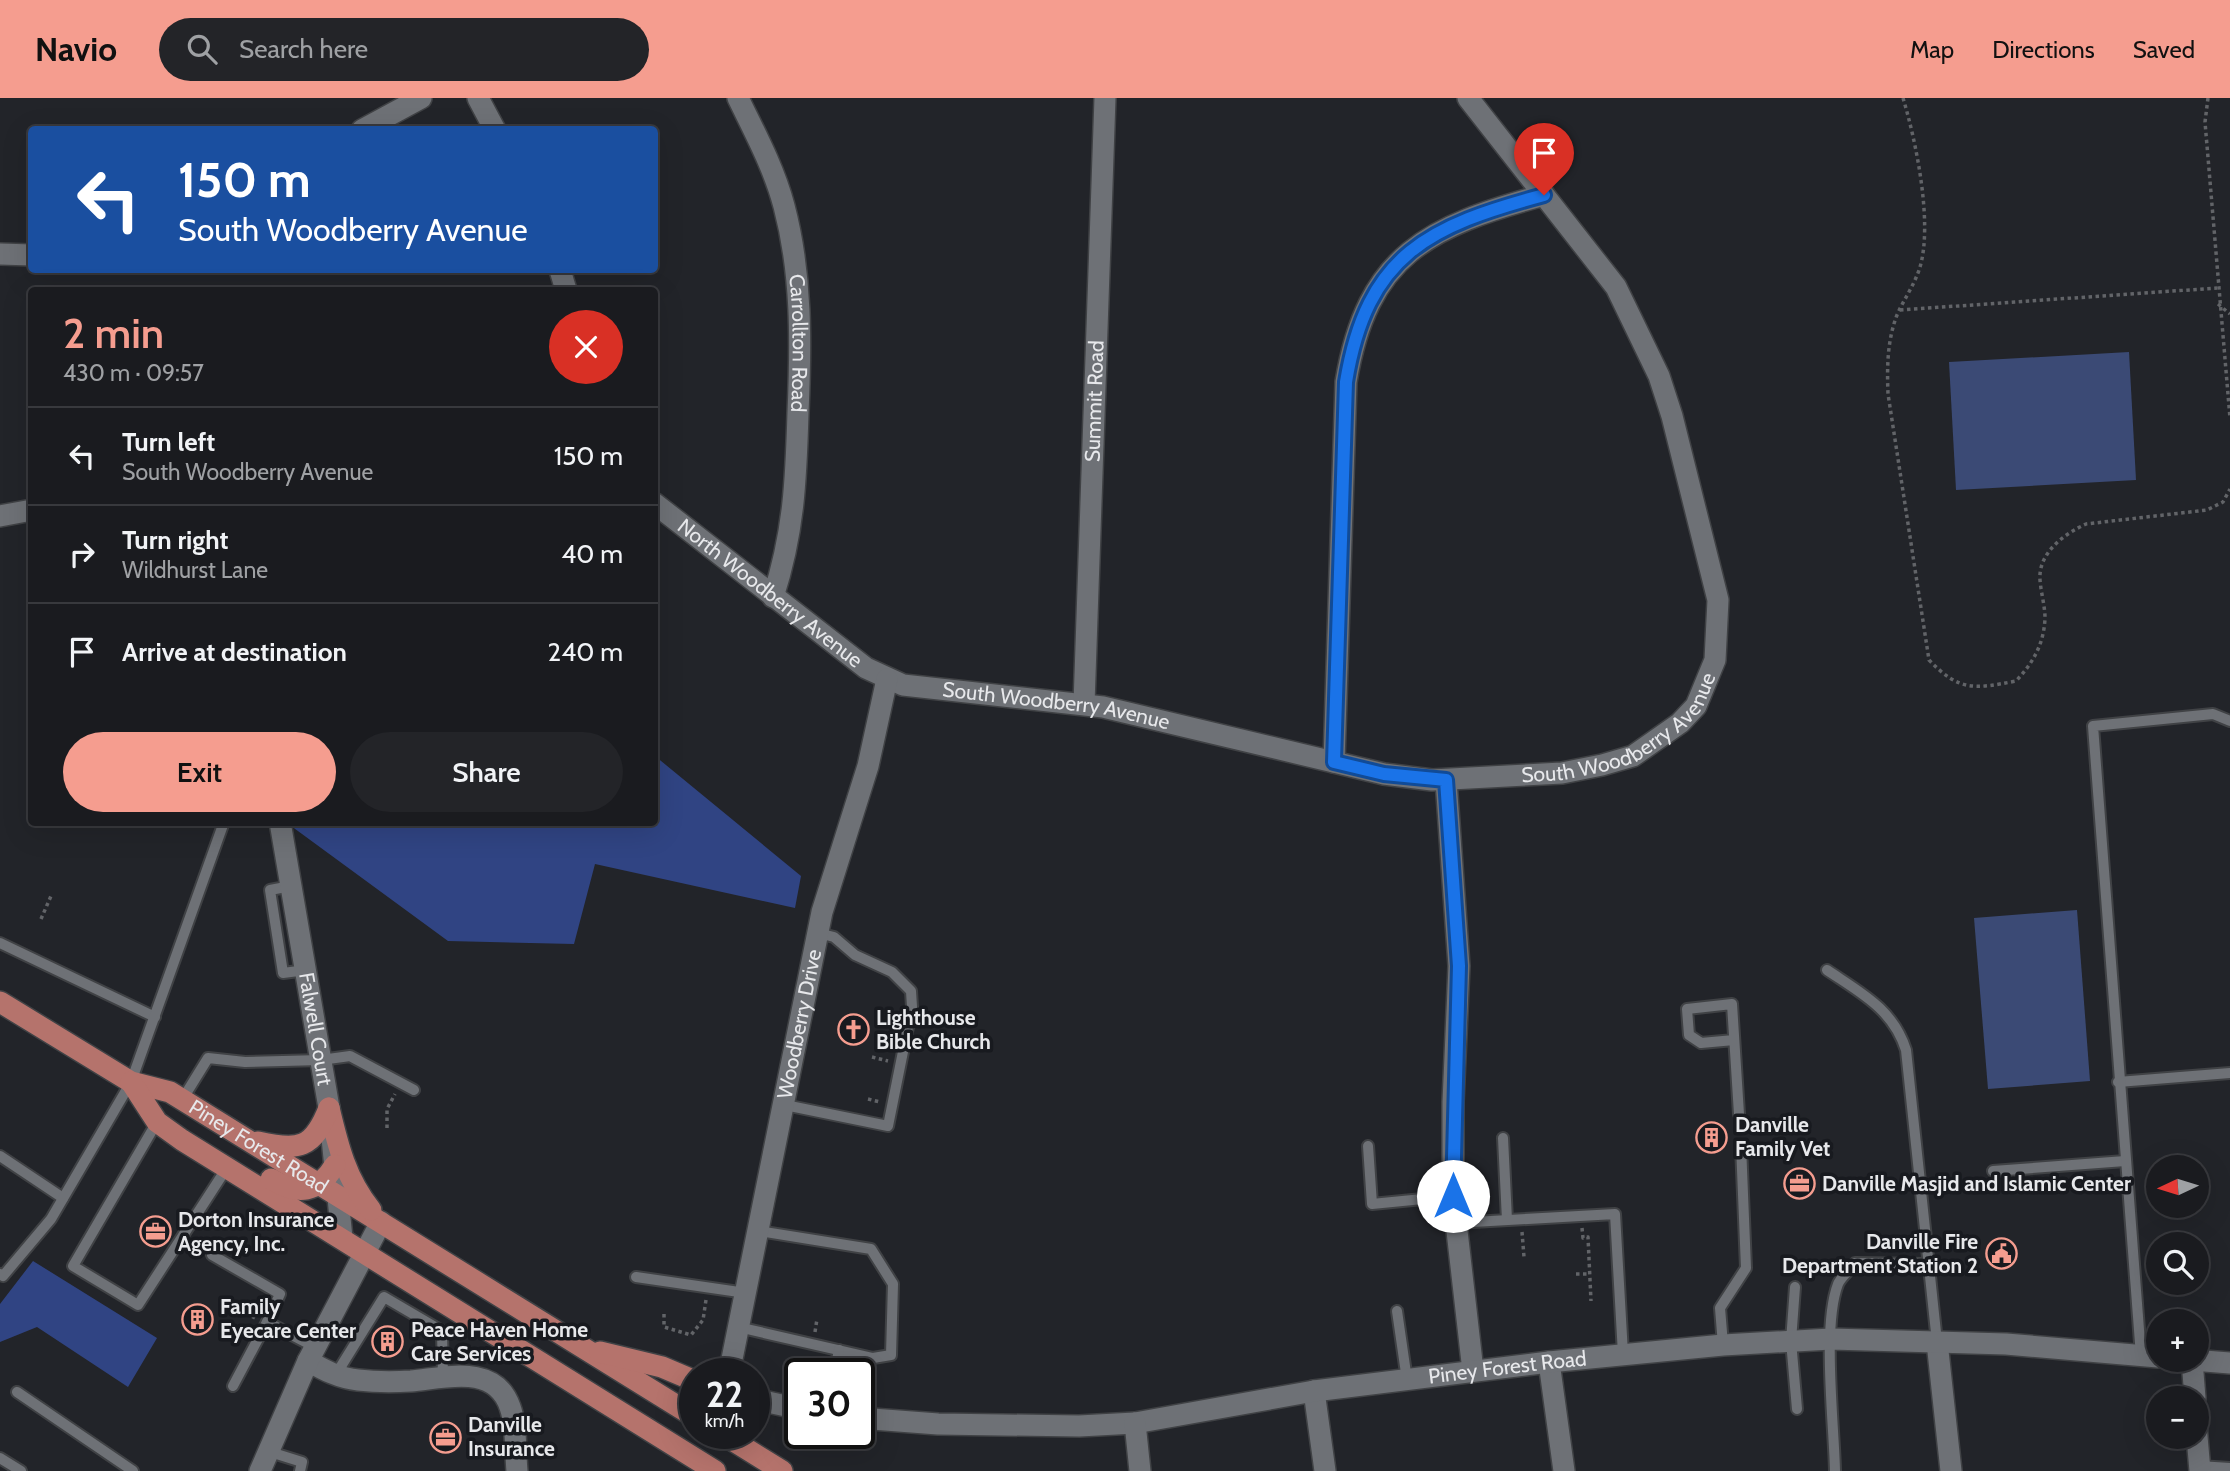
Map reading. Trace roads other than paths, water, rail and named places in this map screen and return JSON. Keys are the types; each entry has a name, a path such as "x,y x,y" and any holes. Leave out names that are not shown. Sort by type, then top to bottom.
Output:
{"main road":[{"name":"Piney Forest Road","path":"0,1002 131,1082 170,1092 679,1407"},
{"name":"Piney Forest Road","path":"131,1082 157,1122 182,1140 228,1166 714,1470"},
{"path":"247,1139 279,1146 309,1142 320,1131 329,1108"},
{"path":"329,1108 342,1161 356,1192 381,1222"},
{"path":"182,1140 203,1137 289,1189 308,1191 320,1184 335,1165"},
{"path":"580,1347 662,1367 679,1374"},
{"path":"747,1449 782,1471"}],"street":[{"path":"370,126 422,98"},
{"path":"478,98 493,126"},
{"name":"Carrollton Road","path":"738,98 769,161 784,203 799,289 794,509 786,555 773,597"},
{"name":"Summit Road","path":"1084,704 1105,98"},
{"name":"South Woodberry Avenue","path":"887,679 903,685 1084,704 1384,774 1446,780 1562,773 1633,756 1658,741 1696,706 1715,660 1719,628 1712,571 1659,376 1616,287 1468,98"},
{"path":"1334,762 1346,382 1361,323 1377,290 1394,267 1434,233 1461,219 1544,195"},
{"path":"0,254 28,254"},
{"name":"North Woodberry Avenue","path":"658,506 866,668 887,679"},
{"path":"0,516 28,511"},
{"name":"Woodberry Drive","path":"732,1358 818,933 837,856 867,766 887,679"},
{"path":"1446,780 1459,966 1453,1196 1473,1371"},
{"name":"Falwell Court","path":"281,826 329,1108 342,1238"},
{"path":"260,1471 312,1354 381,1222"},
{"name":"Piney Forest Road","path":"875,1419 937,1424 1079,1426 1135,1423 1314,1391 1473,1371 1723,1345 1831,1339 1937,1342 2146,1356"},
{"path":"1937,1342 1951,1471"},
{"path":"312,1354 335,1376 382,1382 466,1374 485,1380 506,1398 511,1409 517,1471"},
{"path":"2209,1361 2230,1363"},
{"path":"1549,1362 1564,1471"},
{"path":"1314,1391 1325,1471"},
{"path":"1135,1423 1140,1471"},
{"path":"2198,1449 2199,1469"}],"lane":[{"path":"2146,1325 2125,1161 2093,726 2213,714 2230,721"},
{"path":"1,1277 51,1219 131,1082 223,826"},
{"path":"785,1105 888,1126 912,1007 911,991 892,972 855,956 834,937 818,933"},
{"path":"0,943 155,1017"},
{"path":"1827,970 1878,1003 1901,1035 1906,1050 1937,1342"},
{"path":"1734,1040 1701,1043 1689,1035 1687,1009 1731,1004 1734,1040 1740,1114"},
{"path":"182,1100 208,1058 245,1062 321,1060 350,1056 414,1090"},
{"path":"2119,1082 2230,1073"},
{"path":"157,1122 73,1266 138,1305 228,1166"},
{"path":"1503,1138 1507,1220"},
{"path":"1723,1345 1720,1308 1746,1268 1741,1145"},
{"path":"1368,1146 1372,1204 1453,1196"},
{"path":"0,1156 63,1198"},
{"path":"1993,1171 2125,1161"},
{"path":"1455,1223 1615,1214 1623,1354"},
{"path":"738,1327 873,1358 891,1355 893,1284 871,1250 759,1231"},
{"path":"212,1255 280,1294 233,1386"},
{"path":"1835,1471 1831,1311 1839,1282 1855,1263 1928,1264"},
{"path":"636,1277 746,1293"},
{"path":"1795,1287 1791,1341 1797,1409"},
{"path":"335,1376 384,1297 442,1331 443,1377"},
{"path":"1397,1311 1407,1380"},
{"path":"267,1322 312,1354"},
{"path":"837,1358 839,1350"},
{"path":"17,1392 132,1471"},
{"path":"267,1451 302,1462 300,1471"},
{"path":"0,1458 21,1471"},
{"path":"2199,1469 2230,1468"}],"place":[{"name":"Lighthouse Bible Church","path":"853,1030"},
{"name":"Danville Family Vet","path":"1712,1137"},
{"name":"Danville Masjid and Islamic Center","path":"1799,1184"},
{"name":"Dorton Insurance Agency, Inc.","path":"155,1232"},
{"name":"Danville Fire Department Station 2","path":"2001,1254"},
{"name":"Family Eyecare Center","path":"197,1319"},
{"name":"Peace Haven Home Care Services","path":"388,1342"},
{"name":"Danville Insurance","path":"445,1437"}]}
